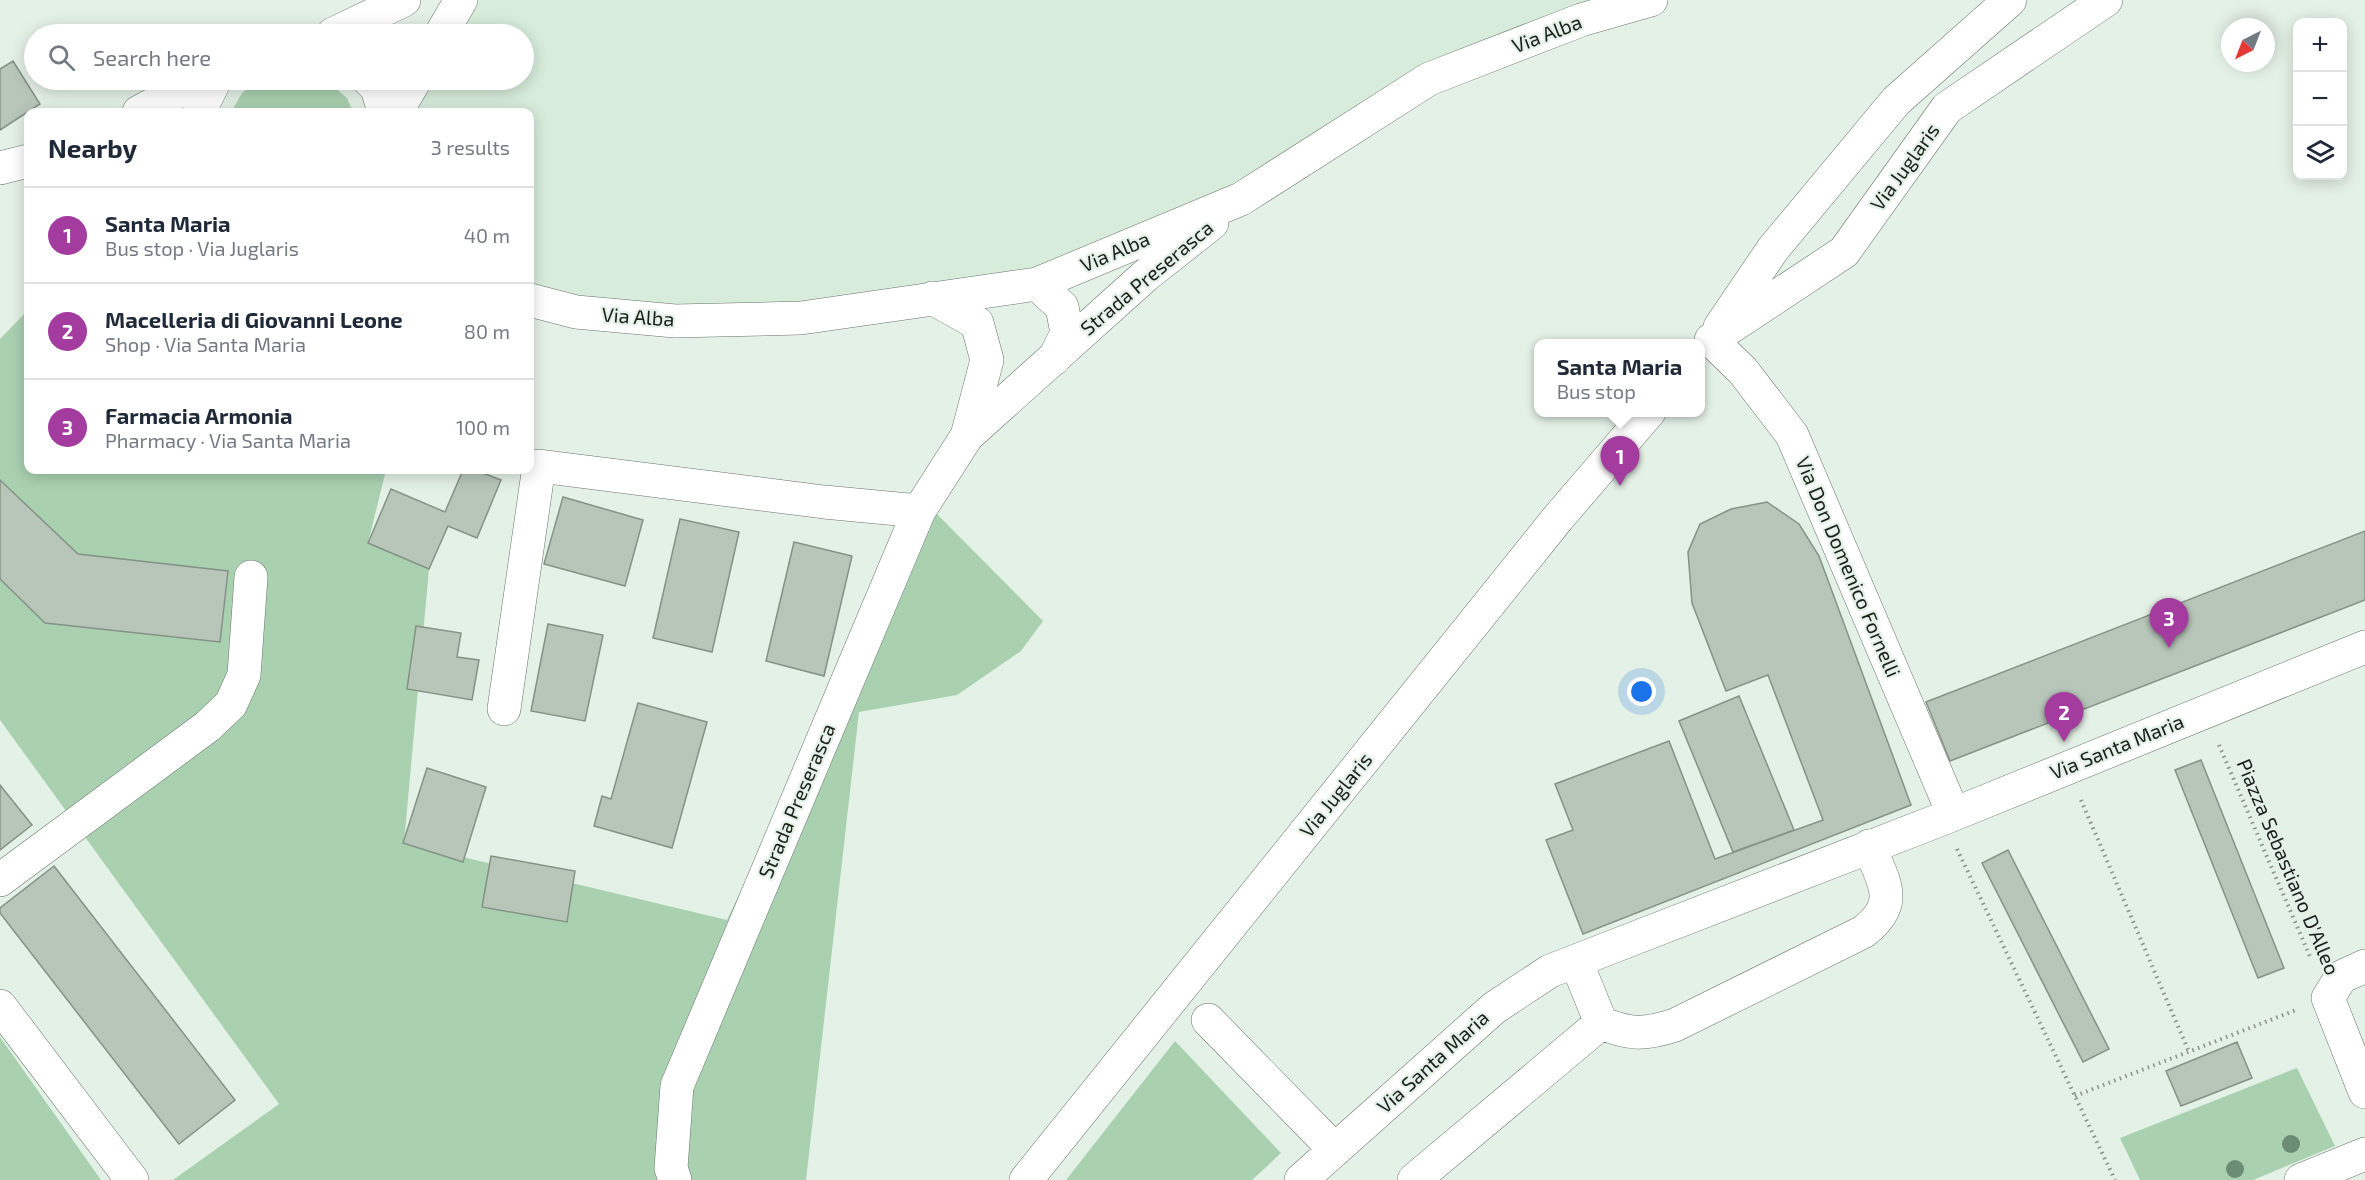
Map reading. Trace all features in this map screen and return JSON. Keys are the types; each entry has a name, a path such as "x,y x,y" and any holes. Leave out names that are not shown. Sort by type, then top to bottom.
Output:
{"street":[{"path":"354,24 404,0"},
{"path":"447,24 461,0"},
{"name":"Via Alba","path":"534,301 576,312 675,321 801,318 1037,284 1241,199 1429,79 1581,20 1651,0"},
{"name":"Via Juglaris","path":"1706,346 1844,252 1947,108 2106,0"},
{"path":"1706,346 1773,249 1896,101 2010,3"},
{"path":"146,108 180,90"},
{"path":"202,108 210,90"},
{"path":"378,90 383,108"},
{"path":"398,108 409,90"},
{"path":"0,168 24,162"},
{"name":"Strada Preserasca","path":"675,1180 671,1168 677,1086 919,511 967,436 1145,276 1241,199"},
{"name":"Strada Preserasca","path":"1037,284 1062,307 1067,333 1054,358"},
{"name":"Strada Preserasca","path":"932,298 977,323 987,360 967,436"},
{"name":"Via Don Domenico Fornelli","path":"1706,346 1743,371 1792,435 1948,816"},
{"name":"Via Juglaris","path":"1026,1180 1558,518 1645,417"},
{"path":"504,710 538,466 813,501 919,511"},
{"path":"0,880 208,726 231,704 244,675 251,577"},
{"name":"Via Santa Maria","path":"1324,1168 1494,1008 1550,971 1948,816 2365,647"},
{"path":"1576,961 1601,1023 1634,1034 1652,1032 1675,1025 1863,932 1877,921 1884,909 1887,890 1869,846"},
{"path":"2365,966 2341,977 2328,998 2365,1092"},
{"path":"0,1006 132,1180"},
{"path":"1208,1020 1324,1168"},
{"path":"1414,1180 1601,1023"},
{"path":"2301,1180 2354,1165"}],"path":[{"name":"Piazza Sebastiano D'Alleo","path":"2075,1096 2328,998 2204,711"},
{"path":"2080,799 2189,1052"},
{"path":"1948,816 2115,1180"}],"shaded area":[{"path":"461,0 1651,0 1429,79 1241,199 1037,284 801,318 534,300 534,108 398,108 409,90 534,90 534,24 447,24"}],"green space":[{"path":"246,90 338,90 347,98 351,108 233,108"},
{"path":"24,314 24,474 385,474 368,543 429,569 404,843 727,920 925,502 1043,621 1021,651 957,695 859,712 806,1180 173,1180 279,1104 0,720 0,339"},
{"path":"0,1037 101,1180 0,1180"},
{"path":"1175,1041 1281,1153 1252,1180 1066,1180"},
{"path":"2297,1068 2335,1146 2253,1180 2140,1180 2120,1138"}],"building":[{"path":"13,61 24,79 24,90 31,90 40,104 34,108 24,108 24,114 0,130 0,69"},
{"path":"461,474 485,474 501,480 477,538 448,526 429,569 368,543 391,489 445,512"},
{"path":"0,480 78,554 228,571 220,642 45,623 0,579"},
{"path":"563,497 643,520 625,586 544,564"},
{"path":"1767,502 1799,524 1819,556 1911,805 1583,934 1546,840 1573,830 1555,784 1669,741 1715,859 1823,820 1768,675 1726,691 1692,603 1688,552 1700,524 1731,509"},
{"path":"680,519 739,532 712,652 653,638"},
{"path":"2365,531 2365,600 1950,761 1926,702"},
{"path":"794,542 852,556 824,676 766,661"},
{"path":"548,624 603,635 585,721 531,711"},
{"path":"416,626 461,633 457,657 479,660 472,700 407,689"},
{"path":"1739,696 1794,830 1733,852 1679,721"},
{"path":"638,703 707,722 672,848 594,826 602,796 611,799"},
{"path":"2201,760 2284,968 2258,978 2175,770"},
{"path":"427,768 486,787 463,862 403,843"},
{"path":"0,785 32,825 0,850"},
{"path":"2008,850 2109,1049 2083,1062 1982,863"},
{"path":"491,856 575,871 567,922 482,907"},
{"path":"54,866 235,1100 179,1144 0,913 0,908"},
{"path":"2237,1042 2252,1078 2181,1106 2166,1071"}],"place":[{"name":"Santa Maria","path":"1620,486"},
{"name":"Farmacia Armonia","path":"2169,648"},
{"name":"Macelleria di Giovanni Leone","path":"2064,742"}]}
